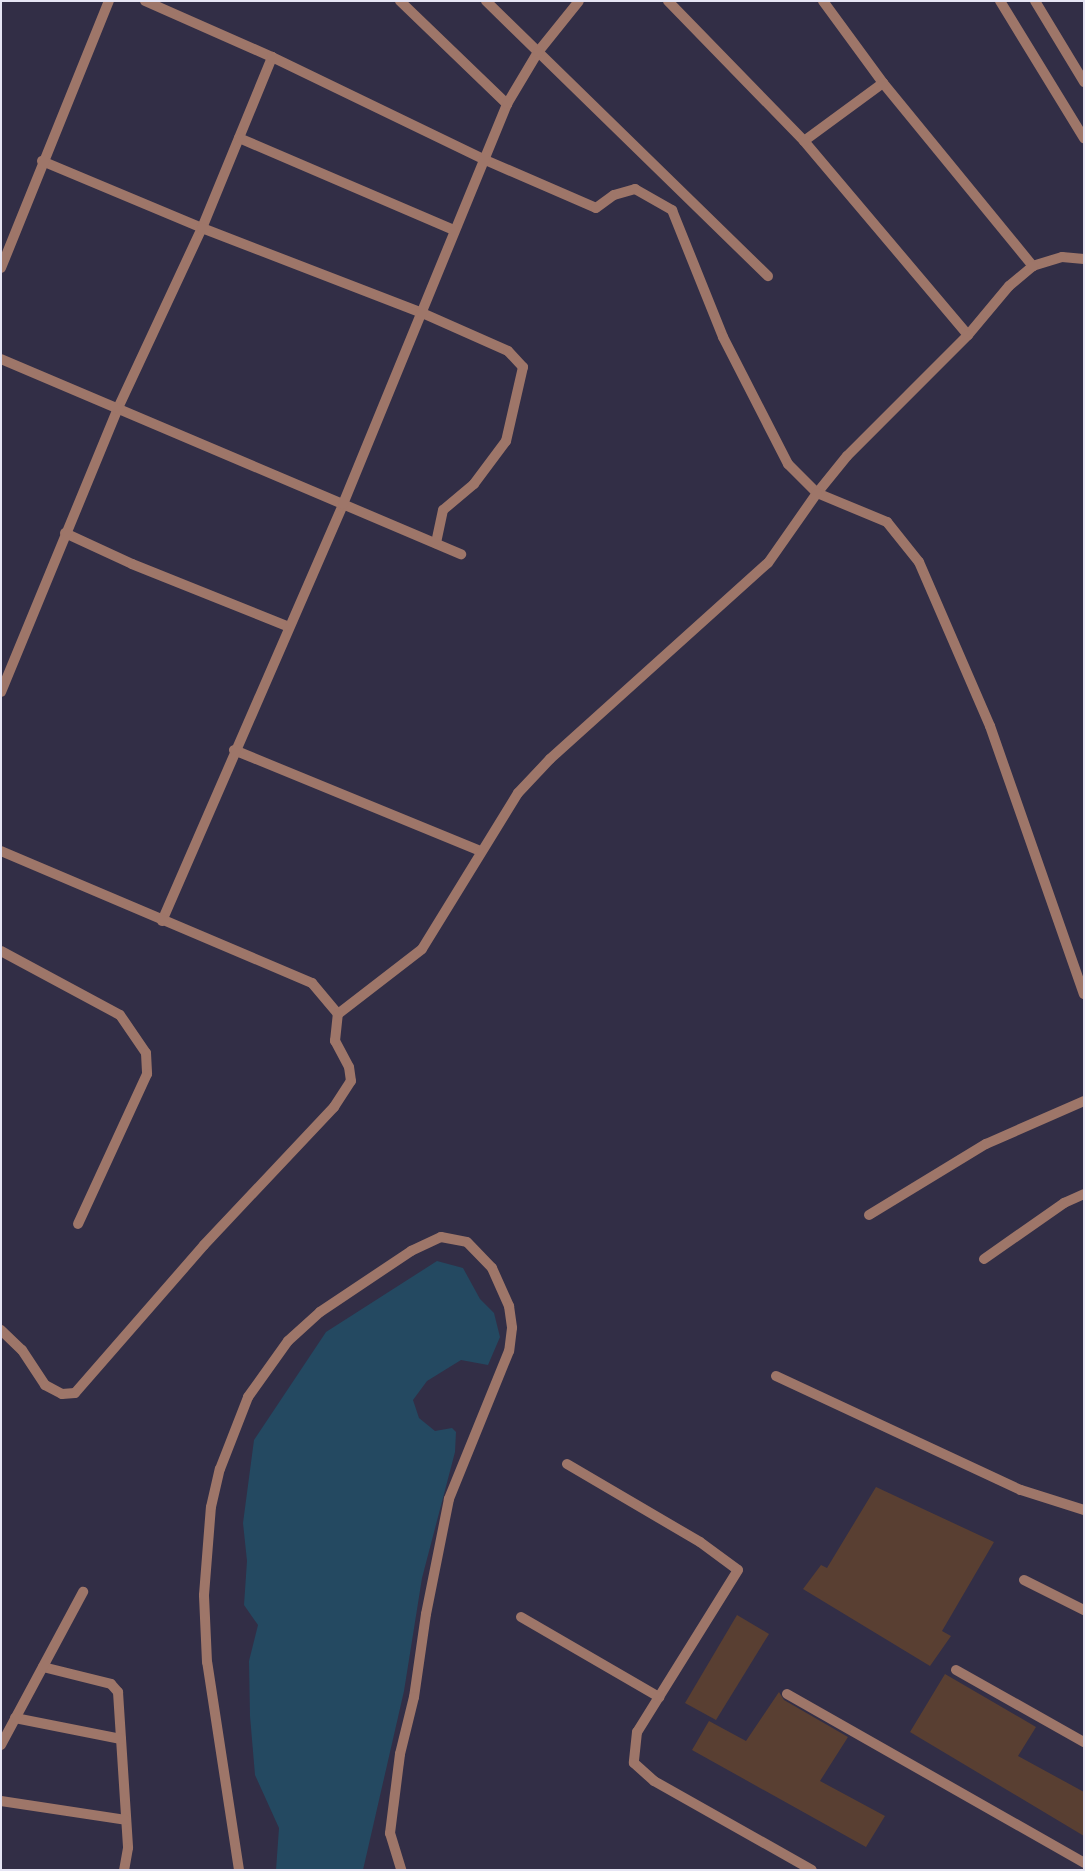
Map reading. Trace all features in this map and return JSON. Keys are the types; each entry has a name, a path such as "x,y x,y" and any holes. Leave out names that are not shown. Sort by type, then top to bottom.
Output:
{"street":[{"path":"1,268 42,161 109,1"},
{"path":"145,1 272,57 483,160 596,208 614,195 635,189 672,210 722,337 788,464 817,493 887,522 919,562 990,726 1084,994"},
{"path":"400,1 507,104"},
{"path":"486,1 768,276"},
{"path":"162,921 234,750 343,504 420,312 507,104 538,52 579,1"},
{"path":"668,1 804,141 968,335"},
{"path":"823,1 883,83 1033,266"},
{"path":"1000,1 1084,138"},
{"path":"1036,1 1084,82"},
{"path":"1,692 118,408 202,228 272,57"},
{"path":"804,141 883,83"},
{"path":"239,138 454,230"},
{"path":"42,161 202,228 420,312 508,351 523,366 506,440 474,484 442,510 436,543"},
{"path":"1,1330 22,1350 45,1385 62,1394 75,1393 204,1245 334,1107 351,1081 349,1067 335,1041 338,1014 422,949 480,851 518,793 550,759 768,563 817,493 847,456 968,335 1009,286 1033,266 1062,257 1084,258"},
{"path":"1,359 461,554"},
{"path":"65,533 132,564 288,626"},
{"path":"234,750 480,851"},
{"path":"1,851 162,921 312,983 338,1014"},
{"path":"1,951 120,1015 146,1053 147,1074 78,1224"},
{"path":"869,1215 986,1144 1084,1101"},
{"path":"984,1259 1064,1203 1084,1194"},
{"path":"239,1870 207,1662 205,1585 211,1507 220,1469 248,1397 288,1341 320,1312 411,1251 441,1237 467,1242 492,1268 509,1306 512,1328 508,1351 447,1509 426,1614 414,1696 400,1754 390,1833 402,1870"},
{"path":"776,1376 1021,1490 1084,1510"},
{"path":"567,1464 700,1542 738,1570 637,1732 632,1756 639,1771 812,1870"},
{"path":"1024,1580 1084,1610"},
{"path":"1,1746 83,1592"},
{"path":"522,1617 659,1697"},
{"path":"43,1667 114,1686 118,1692 126,1820 124,1870"},
{"path":"956,1670 1084,1742"},
{"path":"787,1694 1084,1863"},
{"path":"15,1718 122,1739"},
{"path":"1,1801 126,1820"}],"water":[{"path":"437,1261 463,1268 480,1299 494,1313 500,1337 488,1365 461,1360 427,1381 413,1400 419,1418 435,1431 452,1428 456,1432 455,1452 422,1578 404,1691 363,1870 276,1870 279,1828 255,1775 250,1716 249,1661 258,1625 244,1605 247,1561 243,1523 254,1440 326,1332"}],"building":[{"path":"876,1487 994,1542 942,1631 951,1636 930,1666 803,1589 821,1565 827,1568"},
{"path":"737,1615 769,1634 716,1720 685,1703"},
{"path":"945,1674 1036,1727 1018,1756 1084,1792 1084,1836 910,1732"},
{"path":"779,1692 784,1700 848,1737 820,1781 885,1816 866,1847 692,1750 709,1721 746,1741"}]}
